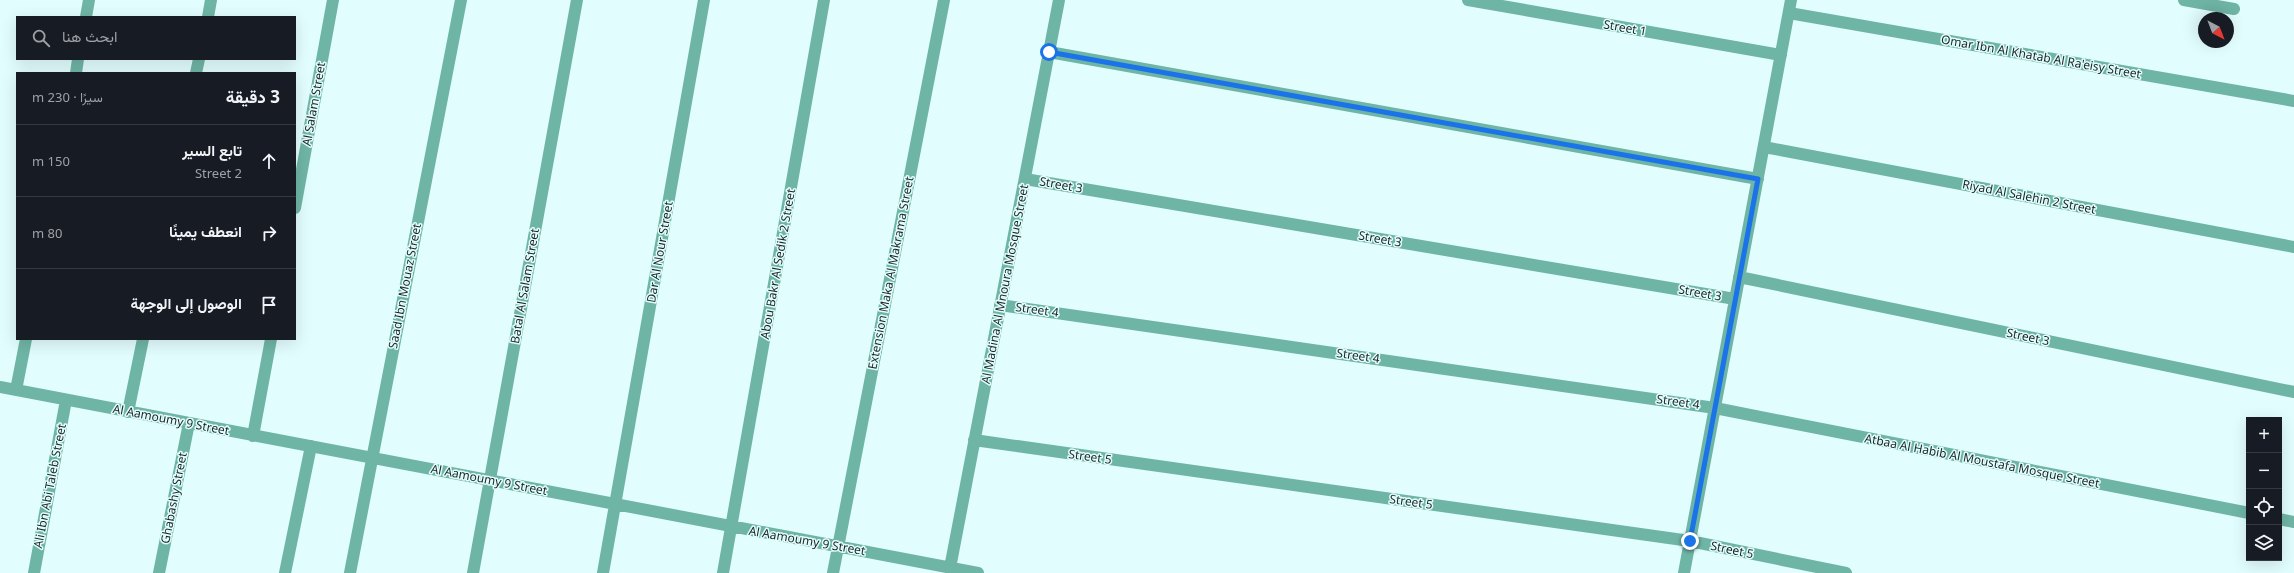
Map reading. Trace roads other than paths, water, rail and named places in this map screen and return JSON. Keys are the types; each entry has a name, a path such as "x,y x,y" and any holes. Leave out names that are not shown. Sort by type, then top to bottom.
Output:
{"street":[{"path":"86,16 90,0"},
{"path":"208,16 211,0"},
{"name":"Al Salam Street","path":"296,203 333,0"},
{"name":"Saad Ibn Mouaz Street","path":"350,573 461,0"},
{"name":"Batal Al Salam Street","path":"473,573 577,0"},
{"name":"Dar Al Nour Street","path":"603,573 704,0"},
{"name":"Abou Bakr Al Sedik 2 Street","path":"723,573 824,0"},
{"name":"Extension Maka Al Makrama Street","path":"834,573 944,0"},
{"name":"Al Madina Al Mnoura Mosque Street","path":"950,568 1059,0"},
{"name":"Street 1","path":"1468,0 1781,55"},
{"path":"1684,573 1791,0"},
{"path":"2184,0 2234,9"},
{"name":"Omar Ibn Al Khatab Al Ra'eisy Street","path":"1789,13 2294,101"},
{"path":"1049,52 1758,179"},
{"path":"76,72 78,60"},
{"path":"196,72 199,60"},
{"name":"Riyad Al Salehin 2 Street","path":"1764,147 2294,247"},
{"name":"Street 3","path":"1025,179 1735,299"},
{"name":"Street 3","path":"1739,277 2294,392"},
{"name":"Street 4","path":"1000,304 1715,408"},
{"path":"16,390 26,340"},
{"path":"128,412 143,340"},
{"path":"253,436 271,340"},
{"name":"Al Aamoumy 9 Street","path":"0,387 490,480 731,528 838,546 974,573"},
{"name":"Ali Ibn Abi Taleb Street","path":"34,573 66,400"},
{"name":"Atbaa Al Habib Al Moustafa Mosque Street","path":"1715,408 2246,513"},
{"name":"Ghabashy Street","path":"159,573 189,423"},
{"name":"Street 5","path":"974,440 1690,541 1846,573"},
{"path":"285,573 311,446"},
{"path":"2282,520 2294,522"}]}
